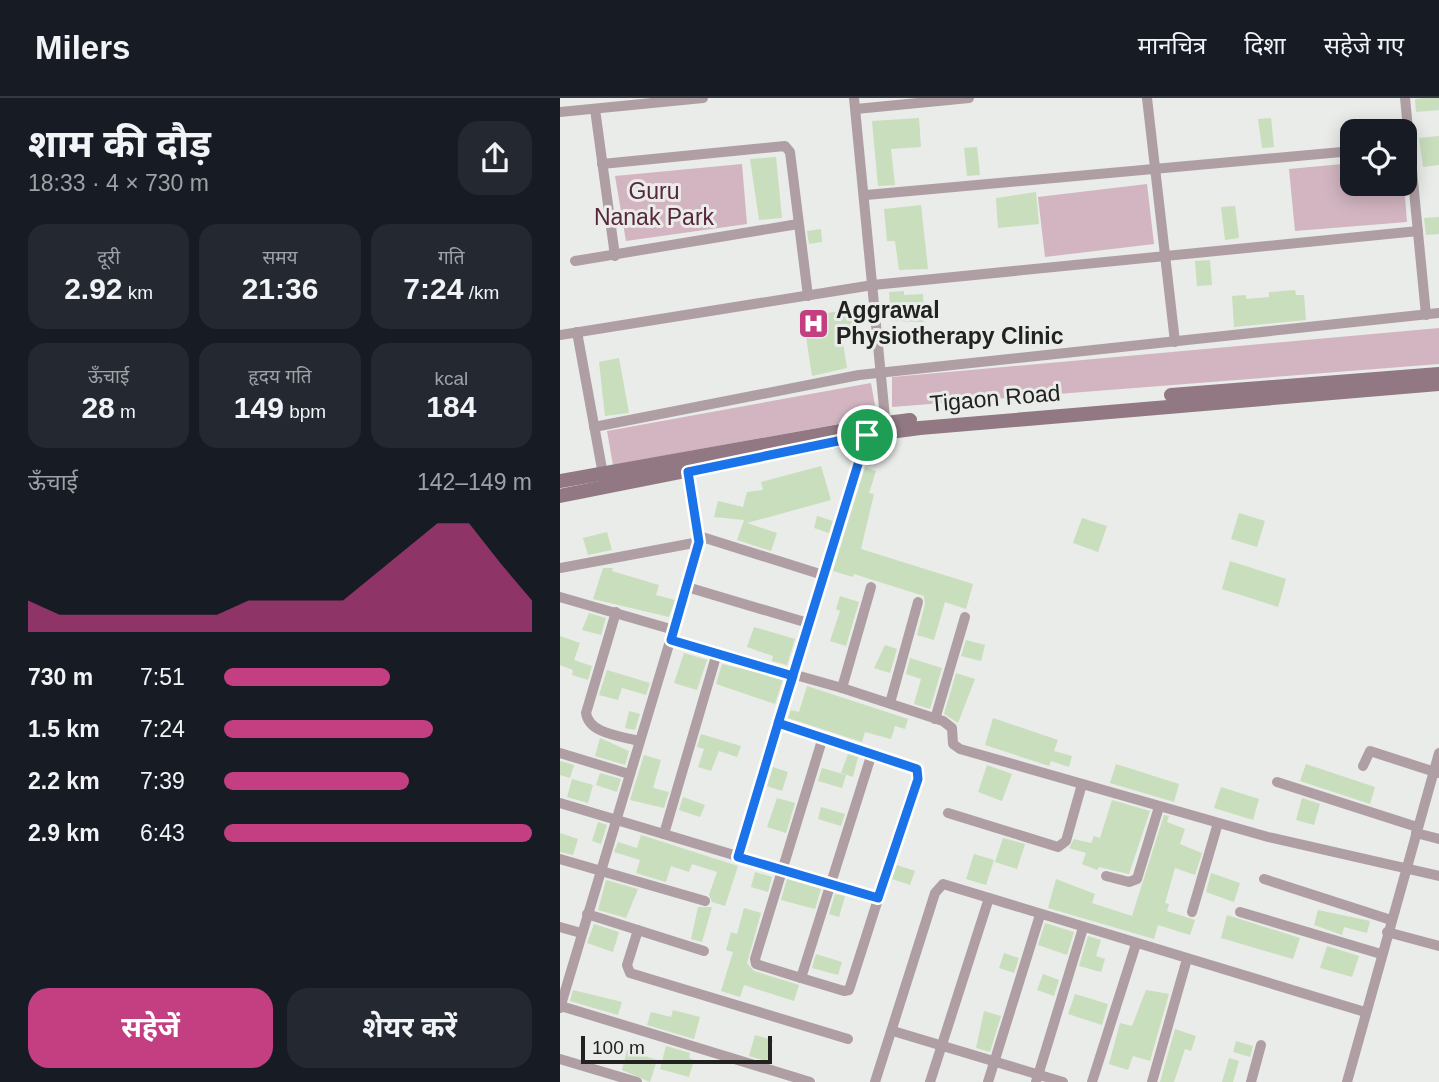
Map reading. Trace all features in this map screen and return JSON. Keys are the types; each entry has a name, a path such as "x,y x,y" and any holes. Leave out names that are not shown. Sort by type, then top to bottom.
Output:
{"street":[{"path":"560,112 703,98"},
{"path":"854,98 866,195 886,427"},
{"path":"856,109 969,98"},
{"path":"1147,98 1175,342"},
{"path":"1405,98 1406,119"},
{"path":"595,109 615,256"},
{"path":"602,164 782,145 790,152 808,296"},
{"path":"866,195 1340,151"},
{"path":"1414,196 1426,315"},
{"path":"575,261 798,224"},
{"path":"560,335 873,285 1418,231"},
{"path":"594,426 882,373 1439,313"},
{"path":"577,332 605,480"},
{"path":"560,481 605,480 886,427 1188,393 1439,374"},
{"name":"Tigaon Road","path":"560,496 605,480 688,472 867,435 886,427 1439,384"},
{"path":"738,857 867,435"},
{"path":"688,472 699,539 673,635 560,1007 810,1082"},
{"path":"560,568 699,539 823,575"},
{"path":"687,587 808,623"},
{"path":"842,688 871,587"},
{"path":"560,597 616,612 717,653 842,688 951,725 953,744 960,749 1317,850 1439,876"},
{"path":"890,703 918,602"},
{"path":"616,612 586,713 587,719 595,728 639,741"},
{"path":"935,719 965,617"},
{"path":"664,834 717,653"},
{"path":"778,723 823,737 914,767 918,774 849,990 844,991 754,962 823,737"},
{"path":"1363,766 1370,751 1436,772"},
{"path":"560,753 629,774"},
{"path":"801,978 872,753"},
{"path":"1347,1082 1364,1012 1416,830 1436,772 1439,753"},
{"path":"1277,782 1439,839"},
{"path":"948,813 1058,847 1066,841 1082,784"},
{"path":"560,803 878,898"},
{"path":"1106,876 1129,882 1137,879 1159,807"},
{"path":"1192,912 1218,823"},
{"path":"560,859 705,901"},
{"path":"1264,879 1391,920"},
{"path":"875,1082 936,889 947,885 1364,1012"},
{"path":"930,1082 989,898"},
{"path":"1240,912 1381,954"},
{"path":"586,915 704,951"},
{"path":"988,1082 1040,915"},
{"path":"560,927 581,933"},
{"path":"1037,1078 1083,928"},
{"path":"638,930 627,965 630,973 848,1039"},
{"path":"1387,932 1439,946"},
{"path":"1092,1082 1136,944"},
{"path":"1152,1082 1187,959"},
{"path":"892,1031 1037,1078 1063,1082"},
{"path":"1251,1082 1261,1045"},
{"path":"560,1059 637,1082"}],"green space":[{"name":"Guru Nanak Park","path":"742,164 747,224 626,241 615,176"},
{"path":"1340,164 1340,196 1405,196 1407,222 1295,231 1289,169"},
{"path":"1147,184 1154,244 1045,257 1038,197"},
{"path":"1439,328 1439,364 892,407 892,377"},
{"path":"871,383 877,417 613,465 607,431"}],"building":[{"path":"1439,98 1439,110 1416,112 1415,99"},
{"path":"919,118 921,147 891,149 895,185 878,186 872,121"},
{"path":"1271,118 1274,147 1262,148 1258,119"},
{"path":"1439,136 1439,165 1423,167 1419,138"},
{"path":"977,147 980,175 967,176 964,148"},
{"path":"776,157 782,218 759,220 750,159"},
{"path":"1036,192 1039,224 998,228 996,198"},
{"path":"921,205 928,269 899,270 895,241 887,241 884,209"},
{"path":"1235,206 1239,238 1225,240 1221,207"},
{"path":"1439,217 1439,234 1426,235 1424,218"},
{"path":"821,229 822,242 809,244 807,231"},
{"path":"1210,260 1212,285 1197,286 1195,261"},
{"path":"1295,290 1296,295 1304,295 1306,320 1234,327 1232,296 1246,295 1246,299 1269,297 1269,292"},
{"path":"904,291 904,295 923,294 924,322 891,321 889,292"},
{"path":"853,309 856,335 842,337 847,368 812,376 803,317"},
{"path":"619,358 629,413 605,416 599,362"},
{"path":"821,466 831,500 747,523 777,533 771,551 737,540 744,520 714,517 718,501 743,507 747,492 763,490 761,482"},
{"path":"865,467 876,471 869,493 874,494 861,549 973,584 966,609 945,602 934,640 917,635 925,604 924,596 854,574 853,577 833,571"},
{"path":"1239,513 1265,521 1257,547 1231,539"},
{"path":"817,516 833,521 829,533 814,528"},
{"path":"1082,518 1107,526 1098,552 1073,543"},
{"path":"607,532 612,550 588,555 583,538"},
{"path":"1230,561 1286,579 1278,607 1222,589"},
{"path":"603,568 613,568 612,571 659,585 656,595 675,600 669,617 593,599"},
{"path":"840,596 859,602 846,646 830,641 840,611 836,609"},
{"path":"589,613 606,618 601,635 582,630"},
{"path":"754,627 795,639 787,665 772,661 773,656 747,647"},
{"path":"560,636 580,643 574,660 592,666 588,680 572,675 573,670 560,665"},
{"path":"966,640 985,645 981,661 961,656"},
{"path":"885,645 897,649 890,673 874,668"},
{"path":"684,653 707,660 697,690 674,683"},
{"path":"910,658 942,668 930,709 914,704 921,679 906,674"},
{"path":"722,664 783,679 775,704 716,684"},
{"path":"607,670 650,683 646,695 622,688 618,700 599,695"},
{"path":"956,673 975,679 958,723 944,714"},
{"path":"807,686 908,719 905,729 895,726 891,739 865,732 862,742 788,718 791,710 799,712"},
{"path":"629,711 640,714 635,730 625,728"},
{"path":"993,718 1058,740 1054,751 1072,756 1069,767 1051,761 1049,766 985,745"},
{"path":"701,734 741,746 737,757 719,751 711,771 698,767 704,749 697,747"},
{"path":"600,738 629,751 625,765 595,756"},
{"path":"848,754 858,757 853,777 841,773"},
{"path":"644,755 661,760 653,788 669,792 664,808 630,800"},
{"path":"560,761 574,765 570,778 560,775"},
{"path":"1116,764 1179,784 1174,802 1110,783"},
{"path":"1306,764 1375,787 1370,804 1300,781"},
{"path":"987,765 1012,774 1002,801 978,792"},
{"path":"773,767 788,772 782,791 767,786"},
{"path":"822,768 846,775 842,788 818,781"},
{"path":"600,773 621,779 617,792 596,785"},
{"path":"572,779 593,785 588,803 567,797"},
{"path":"1221,787 1259,799 1253,820 1214,808"},
{"path":"683,797 705,805 700,817 679,810"},
{"path":"777,798 795,803 786,833 767,827"},
{"path":"1302,798 1320,804 1314,825 1296,820"},
{"path":"1112,800 1150,811 1129,874 1099,867 1097,870 1082,864 1086,853 1069,848 1074,839 1091,843 1094,836 1100,838"},
{"path":"821,807 845,814 841,826 818,819"},
{"path":"1164,815 1169,816 1167,822 1185,829 1180,844 1202,853 1195,875 1175,868 1165,903 1169,904 1167,911 1195,920 1190,935 1158,925 1154,939 1048,908 1056,879 1095,894 1092,903 1132,916"},
{"path":"598,822 607,825 601,844 592,841"},
{"path":"560,833 578,839 573,855 560,852"},
{"path":"641,835 738,866 725,906 712,902 709,895 717,872 692,864 689,872 671,866 666,882 636,873 640,860 614,852 618,842 637,848"},
{"path":"1003,838 1025,844 1017,869 995,862"},
{"path":"974,854 994,860 986,885 966,879"},
{"path":"897,865 915,871 910,885 892,879"},
{"path":"755,872 772,877 768,892 751,887"},
{"path":"1211,873 1240,883 1234,902 1206,892"},
{"path":"787,879 821,889 815,909 781,900"},
{"path":"606,880 638,889 626,918 598,910"},
{"path":"835,894 845,896 839,917 829,914"},
{"path":"698,907 712,907 702,942 691,939"},
{"path":"744,908 761,913 747,963 754,971 799,985 794,1001 744,985 740,997 721,991 733,952 726,950 731,932 737,934"},
{"path":"1318,910 1370,921 1367,933 1344,927 1342,935 1314,925"},
{"path":"1227,915 1300,938 1293,959 1221,938"},
{"path":"1045,923 1074,932 1067,955 1038,945"},
{"path":"594,924 619,932 613,952 587,943"},
{"path":"1088,936 1101,940 1096,956 1105,959 1101,972 1079,966"},
{"path":"1327,946 1359,956 1352,977 1320,968"},
{"path":"1004,953 1019,958 1014,973 999,968"},
{"path":"816,954 842,962 838,975 812,968"},
{"path":"1043,974 1059,980 1054,996 1037,990"},
{"path":"573,990 622,1002 618,1015 570,1001"},
{"path":"1146,990 1169,994 1150,1061 1133,1056 1128,1070 1109,1064 1120,1023 1132,1026"},
{"path":"1075,994 1108,1004 1102,1025 1068,1014"},
{"path":"673,1010 700,1017 694,1039 647,1025 651,1012 671,1017"},
{"path":"984,1011 1001,1016 990,1052 976,1048"},
{"path":"1175,1029 1196,1036 1191,1051 1185,1049 1174,1082 1160,1082"},
{"path":"755,1035 773,1040 767,1061 749,1056"},
{"path":"1236,1041 1253,1046 1250,1057 1233,1052"},
{"path":"666,1046 690,1053 689,1058 694,1060 689,1077 660,1069"},
{"path":"627,1050 657,1060 650,1082 622,1070"},
{"path":"1229,1058 1239,1061 1233,1082 1222,1082"}],"place":[{"name":"Aggrawal Physiotherapy Clinic","path":"813,323"}],"route":[{"path":"867,435 688,472 699,542 671,640 793,676 778,723 917,769 918,779 878,898 738,857 778,723 819,587 867,435"}]}
